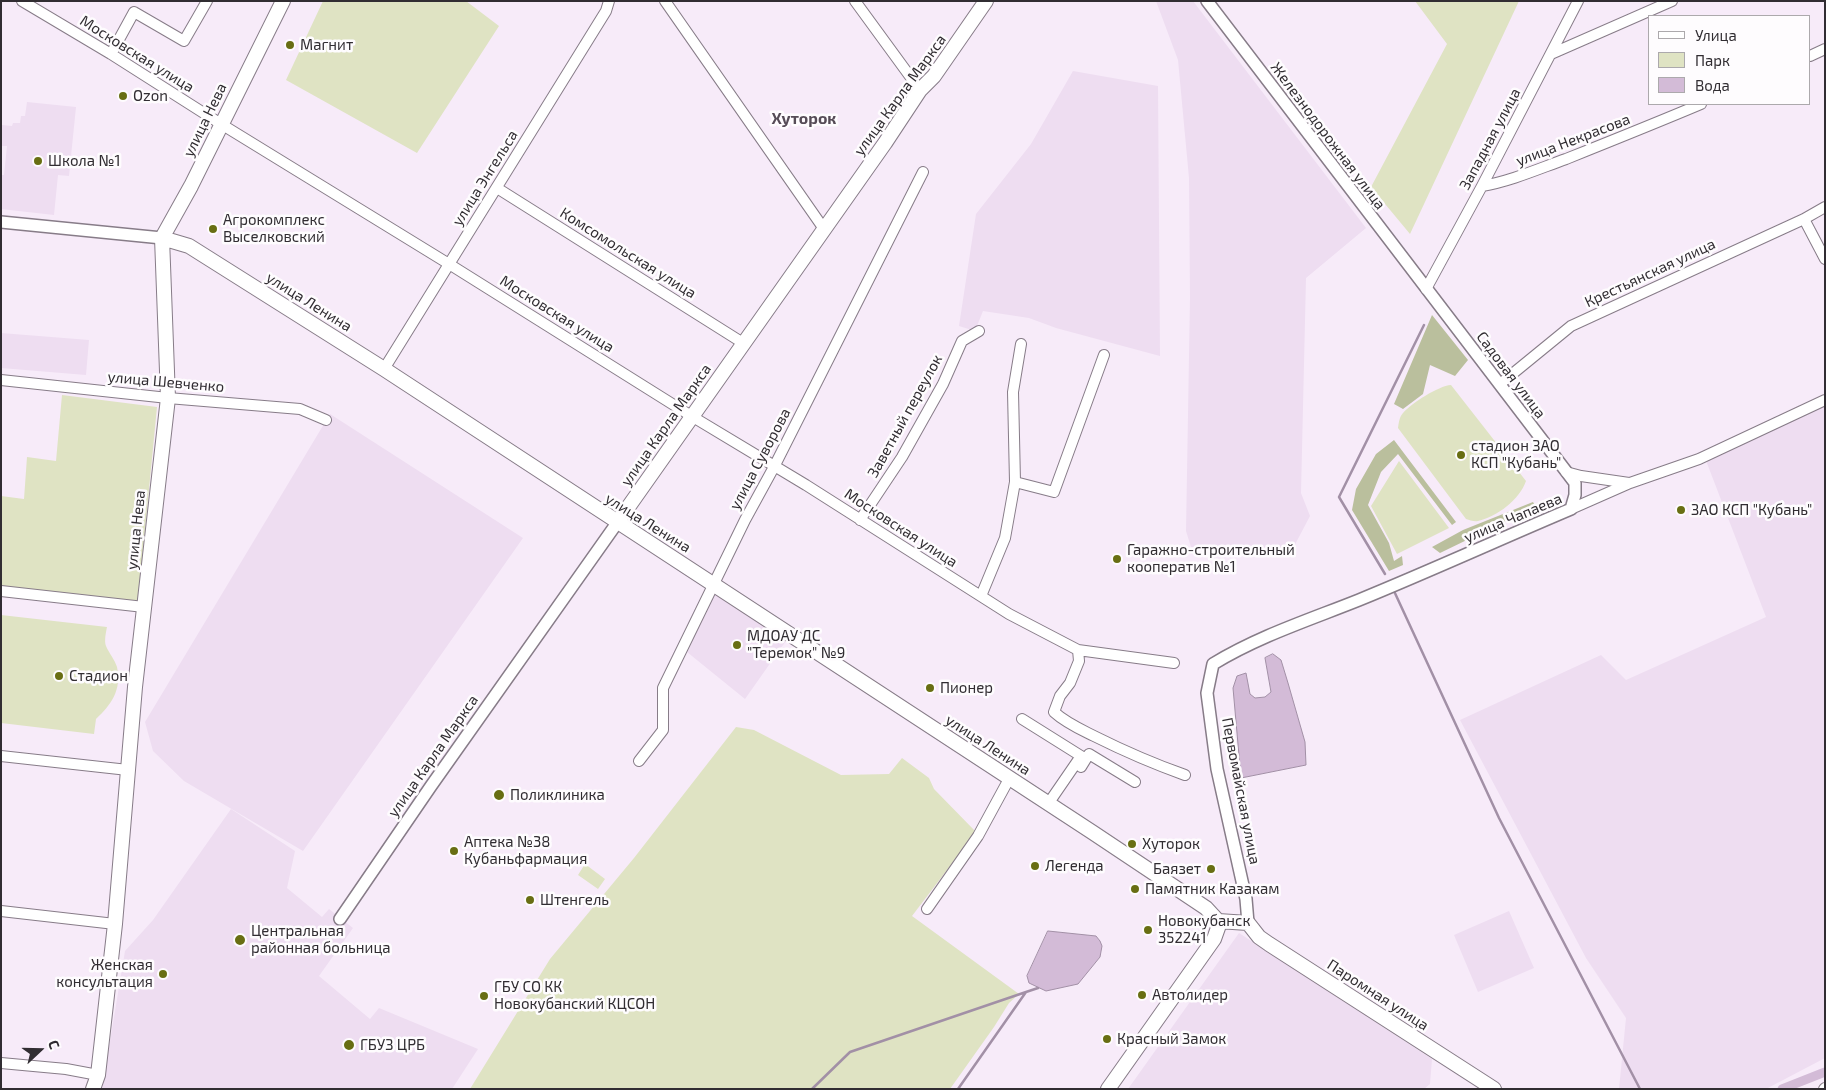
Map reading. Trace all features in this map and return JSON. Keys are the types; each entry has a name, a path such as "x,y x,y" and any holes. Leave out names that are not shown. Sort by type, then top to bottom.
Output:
{"main road":[{"name":"улица Нева","path":"95,1082 115,924 135,687 168,398 162,238 191,186 282,1"},
{"name":"улица Карла Маркса","path":"617,523 886,143 920,90 934,76 986,1"},
{"name":"улица Ленина","path":"162,238 190,246 384,369 617,523 714,583 1206,908 1218,921"},
{"path":"1108,1089 1214,940 1219,925 1218,921 1248,923"},
{"name":"Паромная улица","path":"1248,923 1258,936 1269,944 1494,1089"}],"street":[{"name":"Московская улица","path":"22,1 111,54 220,124 449,264 1009,614 1078,650 1174,663"},
{"path":"111,54 134,12 184,41 207,1"},
{"name":"улица Энгельса","path":"384,369 606,11 609,1"},
{"path":"665,1 824,229"},
{"path":"855,1 920,90"},
{"name":"Железнодорожная улица","path":"1207,1 1426,289"},
{"name":"Западная улица","path":"1426,289 1578,1"},
{"path":"1551,54 1672,1"},
{"path":"1811,56 1825,49"},
{"name":"улица Некрасова","path":"1482,186 1501,183 1641,130 1699,105"},
{"name":"улица Суворова","path":"639,761 663,730 663,688 714,583 923,172"},
{"name":"Комсомольская улица","path":"497,188 743,344"},
{"name":"Крестьянская улица","path":"1500,384 1571,326 1804,219 1825,206"},
{"path":"1804,219 1825,258"},
{"name":"улица Ленина","path":"1,222 162,238"},
{"name":"Садовая улица","path":"1426,289 1574,483 1575,494 1571,509"},
{"name":"Заветный переулок","path":"860,520 902,457 943,384 962,341 979,331"},
{"path":"980,596 1005,538 1015,482 1013,392 1021,344"},
{"path":"1015,482 1054,492 1104,355"},
{"name":"улица Шевченко","path":"1,380 168,398 300,409 326,420"},
{"name":"улица Чапаева","path":"1213,664 1236,650 1259,640 1359,600 1630,483 1698,459 1825,400"},
{"path":"1566,472 1630,483"},
{"name":"улица Карла Маркса","path":"340,919 431,786 617,523"},
{"path":"1,591 144,607"},
{"path":"1078,650 1079,661 1070,683 1060,696 1054,712 1063,721 1107,743 1149,763 1185,775"},
{"name":"Первомайская улица","path":"1213,664 1208,693 1218,769 1246,899 1248,923"},
{"path":"1022,719 1081,756 1051,806"},
{"path":"1051,806 1089,754 1136,782"},
{"path":"1,756 128,770"},
{"path":"927,909 978,836 1009,778"},
{"path":"1,911 115,924"},
{"path":"1,1063 66,1069 95,1082"}],"shaded area":[{"path":"1156,1 1193,1 1366,228 1306,278 1301,493 1310,516 1290,554 1191,547 1186,531 1190,298 1189,178 1178,60"},
{"path":"1073,71 1158,86 1160,356 1056,328 1029,318 983,311 975,331 959,326 976,214 1031,144"},
{"name":"Школа №1","path":"27,102 76,107 69,176 58,175 54,215 1,209 1,175 4,175 7,146 1,146 2,125 12,126 13,123 20,123 21,116 25,116"},
{"path":"1,333 89,340 86,375 1,368"},
{"name":"ЗАО КСП \"Кубань\"","path":"1825,401 1825,1058 1766,1089 1619,1089 1626,1018 1586,958 1460,720 1601,655 1626,680 1766,617 1705,458"},
{"path":"330,414 523,538 303,851 184,781 153,751 145,722"},
{"name":"МДОАУ ДС \"Теремок\" №9","path":"716,590 788,638 745,699 687,652"},
{"name":"Центральная районная больница","path":"231,809 295,851 287,888 322,917 329,909 353,928 319,976 370,1019 379,1008 478,1049 452,1089 102,1089 125,951 153,920"},
{"path":"1509,911 1534,968 1478,992 1454,935"},
{"path":"1239,933 1432,1059 1430,1084 1424,1089 1128,1089"}],"green space":[{"path":"323,1 466,1 499,26 417,153 286,80"},
{"path":"1415,1 1519,1 1410,234 1371,187 1447,44"},
{"path":"1432,315 1468,360 1455,376 1430,365 1423,394 1403,409 1394,404"},
{"name":"стадион ЗАО КСП \"Кубань\"","path":"1451,385 1526,481 1519,494 1507,506 1493,516 1478,521 1466,519 1398,428 1399,420 1407,409 1432,392"},
{"path":"62,395 157,407 138,602 1,587 1,496 24,499 27,457 56,461"},
{"path":"1394,440 1456,522 1452,525 1398,454 1381,472 1368,505 1389,543 1394,561 1402,556 1403,565 1389,571 1352,510 1356,489 1376,454"},
{"path":"1399,461 1449,528 1397,554 1371,506"},
{"path":"1533,502 1537,509 1506,521 1440,553 1432,547 1463,530"},
{"name":"Стадион","path":"1,615 107,627 105,644 117,667 118,683 111,702 96,719 94,734 1,723"},
{"path":"736,727 754,730 841,775 889,774 902,758 929,778 934,789 976,832 912,916 1019,994 1009,1003 950,1089 470,1089 550,959 634,858"},
{"path":"585,864 605,879 598,889 578,875"}],"water":[{"path":"1273,654 1281,660 1288,683 1305,742 1306,765 1241,778 1233,688 1237,676 1246,673 1250,694 1255,698 1265,697 1271,692 1265,658"},
{"path":"1048,931 1096,936 1100,941 1102,946 1100,957 1078,984 1046,991 1029,983 1027,976"}],"waterway":[{"path":"1385,574 1339,497 1424,325"},
{"path":"1394,591 1499,818 1640,1089"},
{"path":"958,1089 1026,992 1038,988"},
{"path":"812,1089 850,1052 1026,992"},
{"path":"1782,1089 1825,1072"}],"place":[{"name":"Магнит","path":"290,45"},
{"name":"Ozon","path":"123,96"},
{"name":"Школа №1","path":"38,161"},
{"name":"Агрокомплекс Выселковский","path":"213,229"},
{"name":"стадион ЗАО КСП \"Кубань\"","path":"1461,455"},
{"name":"ЗАО КСП \"Кубань\"","path":"1681,510"},
{"name":"Гаражно-строительный кооператив №1","path":"1117,559"},
{"name":"МДОАУ ДС \"Теремок\" №9","path":"737,645"},
{"name":"Стадион","path":"59,676"},
{"name":"Пионер","path":"930,688"},
{"name":"Поликлиника","path":"499,795"},
{"name":"Хуторок","path":"1132,844"},
{"name":"Аптека №38 Кубаньфармация","path":"454,851"},
{"name":"Легенда","path":"1035,866"},
{"name":"Баязет","path":"1211,869"},
{"name":"Памятник Казакам","path":"1135,889"},
{"name":"Штенгель","path":"530,900"},
{"name":"Новокубанск 352241","path":"1148,930"},
{"name":"Центральная районная больница","path":"240,940"},
{"name":"Женская консультация","path":"163,974"},
{"name":"Автолидер","path":"1142,995"},
{"name":"ГБУ СО КК Новокубанский КЦСОН","path":"484,996"},
{"name":"Красный Замок","path":"1107,1039"},
{"name":"ГБУЗ ЦРБ","path":"349,1045"}],"district":[{"name":"Хуторок","path":"804,119"}]}
